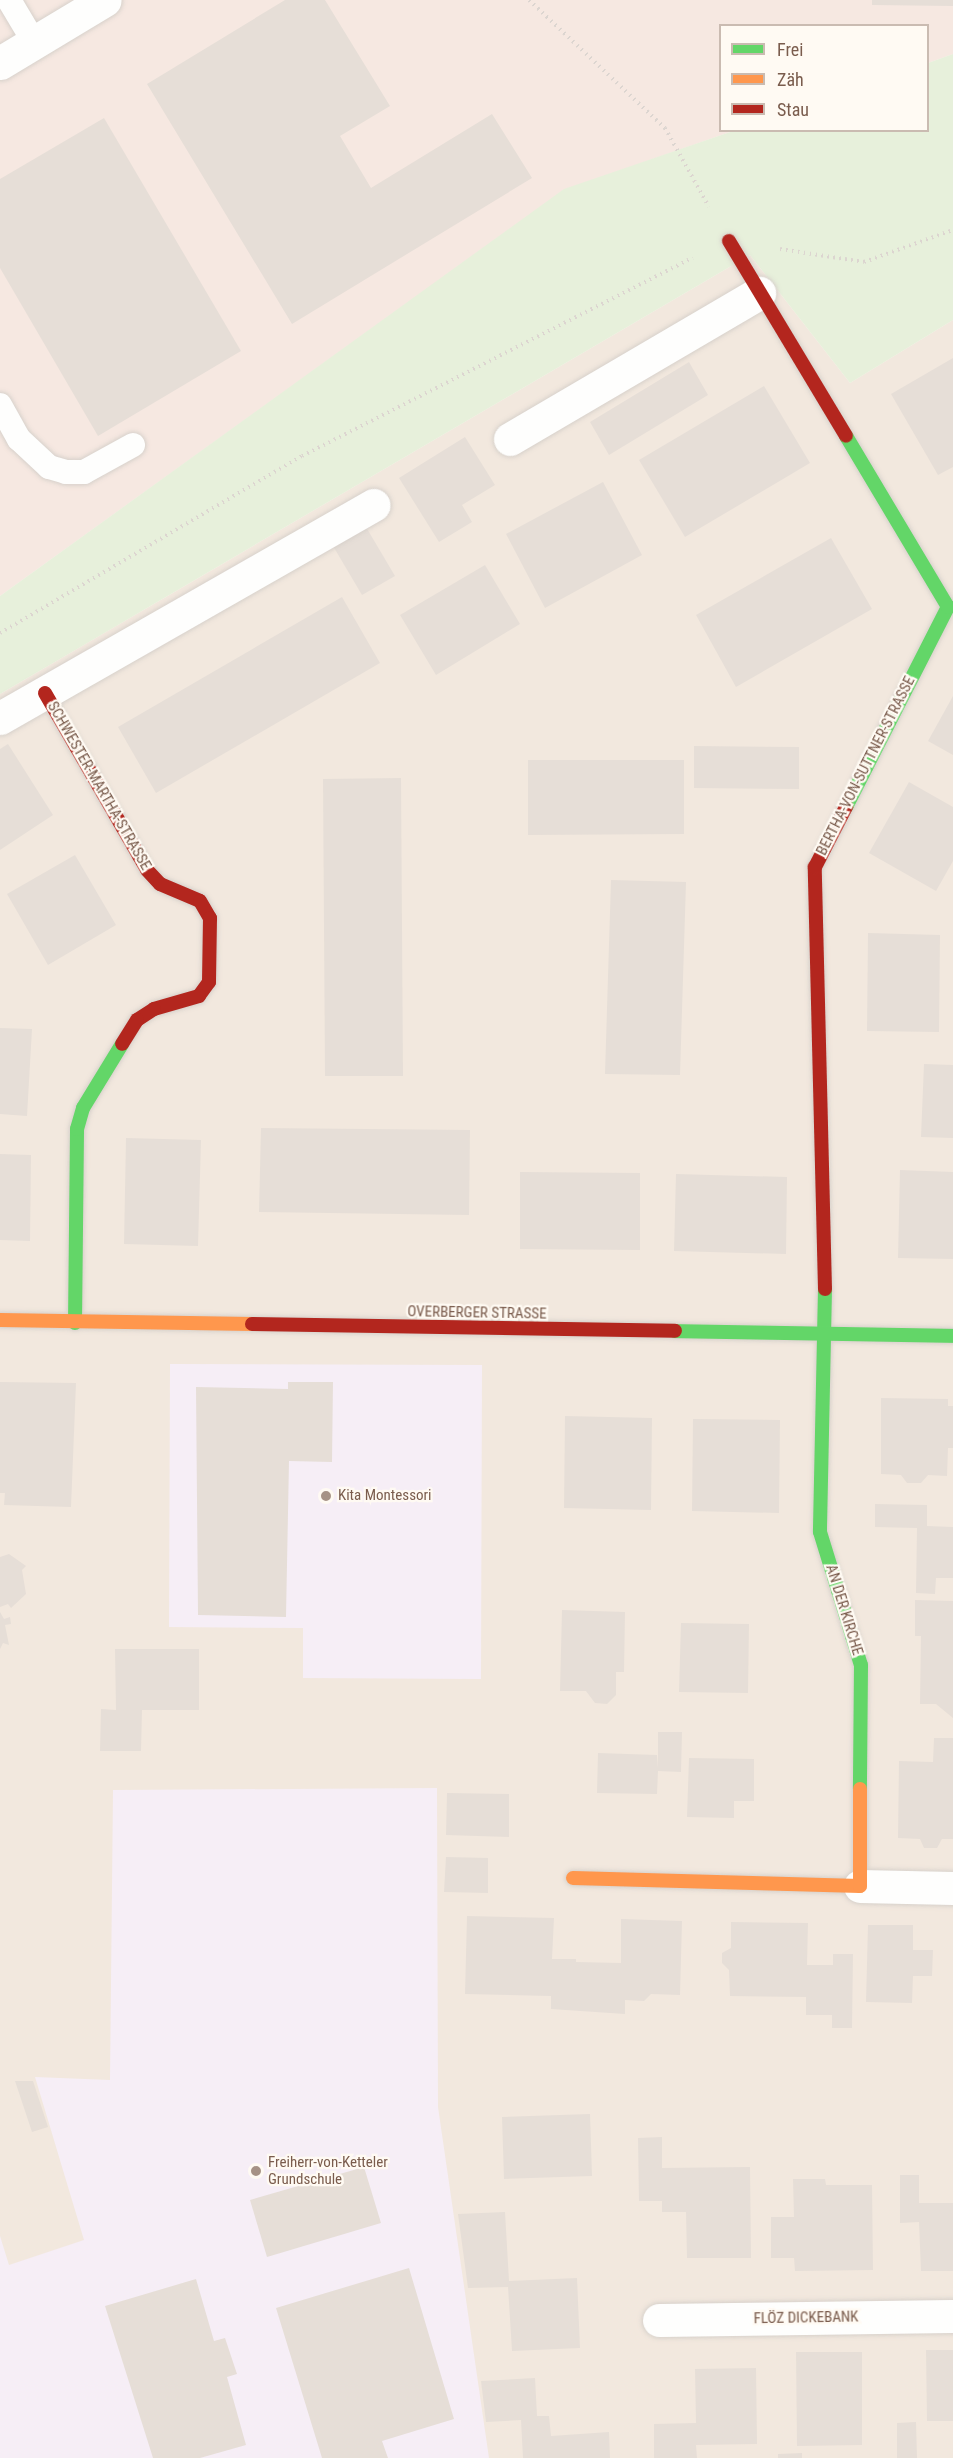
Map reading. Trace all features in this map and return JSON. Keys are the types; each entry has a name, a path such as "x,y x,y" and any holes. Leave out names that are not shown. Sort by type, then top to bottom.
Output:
{"street":[{"path":"0,63 105,0"},
{"name":"BERTHA-VON-SUTTNER-STRASSE","path":"729,241 948,607 815,867 826,1335"},
{"path":"510,439 759,293"},
{"name":"SCHWESTER-MARTHA-STRASSE","path":"0,718 374,505"},
{"name":"SCHWESTER-MARTHA-STRASSE","path":"45,693 147,870 160,884 200,901 210,918 209,982 199,996 154,1009 137,1020 84,1108 77,1129 75,1323"},
{"name":"OVERBERGER STRASSE","path":"0,1320 953,1336"},
{"name":"AN DER KIRCHE","path":"826,1335 820,1532 861,1665 860,1886"},
{"path":"573,1878 953,1888"},
{"name":"FLÖZ DICKEBANK","path":"658,2320 953,2316"}],"lane":[{"path":"9,0 34,42"},
{"path":"0,405 19,439 49,467 66,472 84,472 133,445"}],"path":[{"path":"529,0 665,128 729,241"},
{"path":"0,633 302,456 729,241 864,262 953,231"}],"shaded area":[{"path":"0,0 953,0 953,54 929,63 929,24 719,24 719,132 730,132 564,190 0,596"},
{"path":"750,255 850,383 953,320 953,2458 0,2458 0,694"},
{"name":"Kita Montessori","path":"170,1364 482,1365 481,1679 303,1678 303,1628 169,1627"},
{"name":"Freiherr-von-Ketteler Grundschule","path":"437,1788 438,2107 489,2458 0,2458 0,2236 9,2265 84,2240 35,2077 110,2080 113,1790"}],"green space":[{"path":"953,54 953,320 850,383 750,255 0,694 0,596 564,189 730,132 929,132 929,63"}],"building":[{"path":"285,0 325,0 390,106 340,136 371,188 492,114 532,178 292,324 147,84"},
{"path":"872,0 953,0 953,6 872,5"},
{"path":"104,118 241,351 98,436 0,268 0,179"},
{"path":"953,358 953,467 938,475 891,394"},
{"path":"689,362 708,395 609,455 590,422"},
{"path":"764,386 810,463 685,537 639,460"},
{"path":"465,437 495,485 462,505 472,522 439,542 399,478"},
{"path":"603,482 642,555 545,608 506,534"},
{"path":"366,527 395,576 362,595 333,546"},
{"path":"831,538 872,609 736,687 696,615"},
{"path":"485,565 520,624 436,675 400,615"},
{"path":"342,597 380,663 156,793 118,727"},
{"path":"953,696 953,755 928,741"},
{"path":"8,744 53,815 0,850 0,749"},
{"path":"694,746 799,747 799,789 694,788"},
{"path":"528,760 684,760 684,834 528,835"},
{"path":"401,778 403,1076 325,1076 323,779"},
{"path":"909,782 953,807 953,861 936,891 869,853"},
{"path":"75,855 116,925 48,965 7,894"},
{"path":"611,880 686,882 680,1075 605,1074"},
{"path":"868,933 940,935 939,1032 867,1031"},
{"path":"0,1028 32,1029 27,1116 0,1114"},
{"path":"924,1064 953,1065 953,1138 921,1137"},
{"path":"261,1128 470,1130 469,1215 259,1212"},
{"path":"126,1138 201,1140 198,1246 124,1244"},
{"path":"0,1154 31,1155 30,1241 0,1240"},
{"path":"900,1170 953,1172 953,1259 898,1258"},
{"path":"520,1172 640,1173 640,1250 520,1249"},
{"path":"676,1174 787,1177 786,1254 674,1251"},
{"path":"0,1382 76,1383 71,1507 4,1505 5,1493 0,1493"},
{"path":"288,1382 333,1382 332,1462 289,1461 286,1617 198,1615 196,1387 288,1389"},
{"path":"881,1398 948,1399 948,1406 953,1406 953,1448 948,1448 947,1476 928,1475 921,1483 907,1483 901,1475 881,1474"},
{"path":"565,1416 652,1418 651,1510 564,1508"},
{"path":"693,1419 780,1420 779,1513 692,1511"},
{"path":"875,1504 927,1505 927,1526 953,1527 953,1578 936,1578 935,1594 916,1593 917,1528 875,1527"},
{"path":"9,1554 26,1566 22,1570 26,1594 11,1608 8,1604 0,1607 0,1557"},
{"path":"915,1600 953,1601 953,1718 936,1704 920,1704 921,1636 915,1636"},
{"path":"562,1610 625,1612 624,1672 616,1672 616,1695 607,1704 595,1703 586,1691 560,1691"},
{"path":"0,1612 4,1619 10,1617 11,1624 5,1625 9,1645 3,1643 0,1649"},
{"path":"681,1623 749,1624 748,1693 679,1692"},
{"path":"115,1649 199,1649 199,1710 142,1710 141,1751 100,1751 101,1709 116,1710"},
{"path":"658,1732 682,1732 681,1772 658,1771 657,1794 597,1793 598,1753 657,1755 658,1768"},
{"path":"934,1738 953,1738 953,1839 942,1839 937,1848 924,1848 920,1839 898,1838 899,1761 933,1762"},
{"path":"689,1758 754,1759 754,1801 734,1801 734,1818 687,1817"},
{"path":"447,1793 509,1794 509,1837 446,1835"},
{"path":"446,1857 488,1858 488,1893 444,1892"},
{"path":"467,1916 554,1918 552,1959 576,1959 576,1962 621,1963 621,1919 682,1921 680,1995 651,1994 644,2001 625,2000 625,2014 551,2009 551,1996 465,1994"},
{"path":"731,1922 808,1923 807,1965 833,1965 833,1954 853,1954 852,2028 832,2028 832,2015 806,2015 806,1997 730,1996 729,1970 722,1963 722,1953 731,1948"},
{"path":"868,1925 913,1925 913,1950 933,1950 932,1976 913,1976 912,2003 866,2002"},
{"path":"15,2081 33,2081 48,2127 32,2132"},
{"path":"590,2114 592,2176 504,2179 502,2117"},
{"path":"662,2137 662,2168 750,2167 751,2258 687,2258 686,2212 662,2212 662,2201 639,2201 638,2138"},
{"path":"364,2167 381,2223 267,2257 250,2200"},
{"path":"900,2175 919,2175 919,2203 953,2203 953,2271 921,2271 919,2222 900,2223"},
{"path":"793,2179 825,2179 826,2185 872,2185 873,2270 795,2271 794,2258 771,2258 771,2217 794,2217"},
{"path":"505,2212 509,2281 577,2278 580,2348 512,2351 508,2287 468,2288 458,2214"},
{"path":"409,2268 454,2419 382,2441 388,2458 322,2458 276,2308"},
{"path":"196,2279 214,2341 225,2338 237,2374 227,2377 246,2445 200,2458 153,2458 105,2306"},
{"path":"926,2350 953,2350 953,2421 927,2421"},
{"path":"796,2352 862,2352 862,2445 797,2446"},
{"path":"756,2368 757,2444 696,2445 697,2458 654,2458 654,2424 696,2423 695,2369"},
{"path":"535,2378 537,2416 549,2416 551,2436 609,2432 610,2458 523,2458 521,2420 486,2422 481,2381"},
{"path":"916,2422 917,2458 897,2458 897,2423"},
{"path":"802,2453 802,2458 778,2458 778,2454"}],"traffic: fast":[{"path":"846,436 948,607 846,807"},
{"path":"75,1323 77,1129 83,1108 122,1044"},
{"path":"825,1289 820,1532 861,1665 860,1789"},
{"path":"675,1331 953,1336"}],"traffic: slow":[{"path":"0,1320 252,1324"},
{"path":"573,1878 860,1886 860,1789"}],"traffic: jam":[{"path":"729,241 846,436"},
{"path":"45,693 147,870 160,884 200,901 210,918 209,982 199,996 154,1009 137,1020 122,1044"},
{"path":"825,1289 815,867 846,807"},
{"path":"252,1324 675,1331"}],"place":[{"name":"Kita Montessori","path":"326,1496"},
{"name":"Freiherr-von-Ketteler Grundschule","path":"256,2171"}]}
